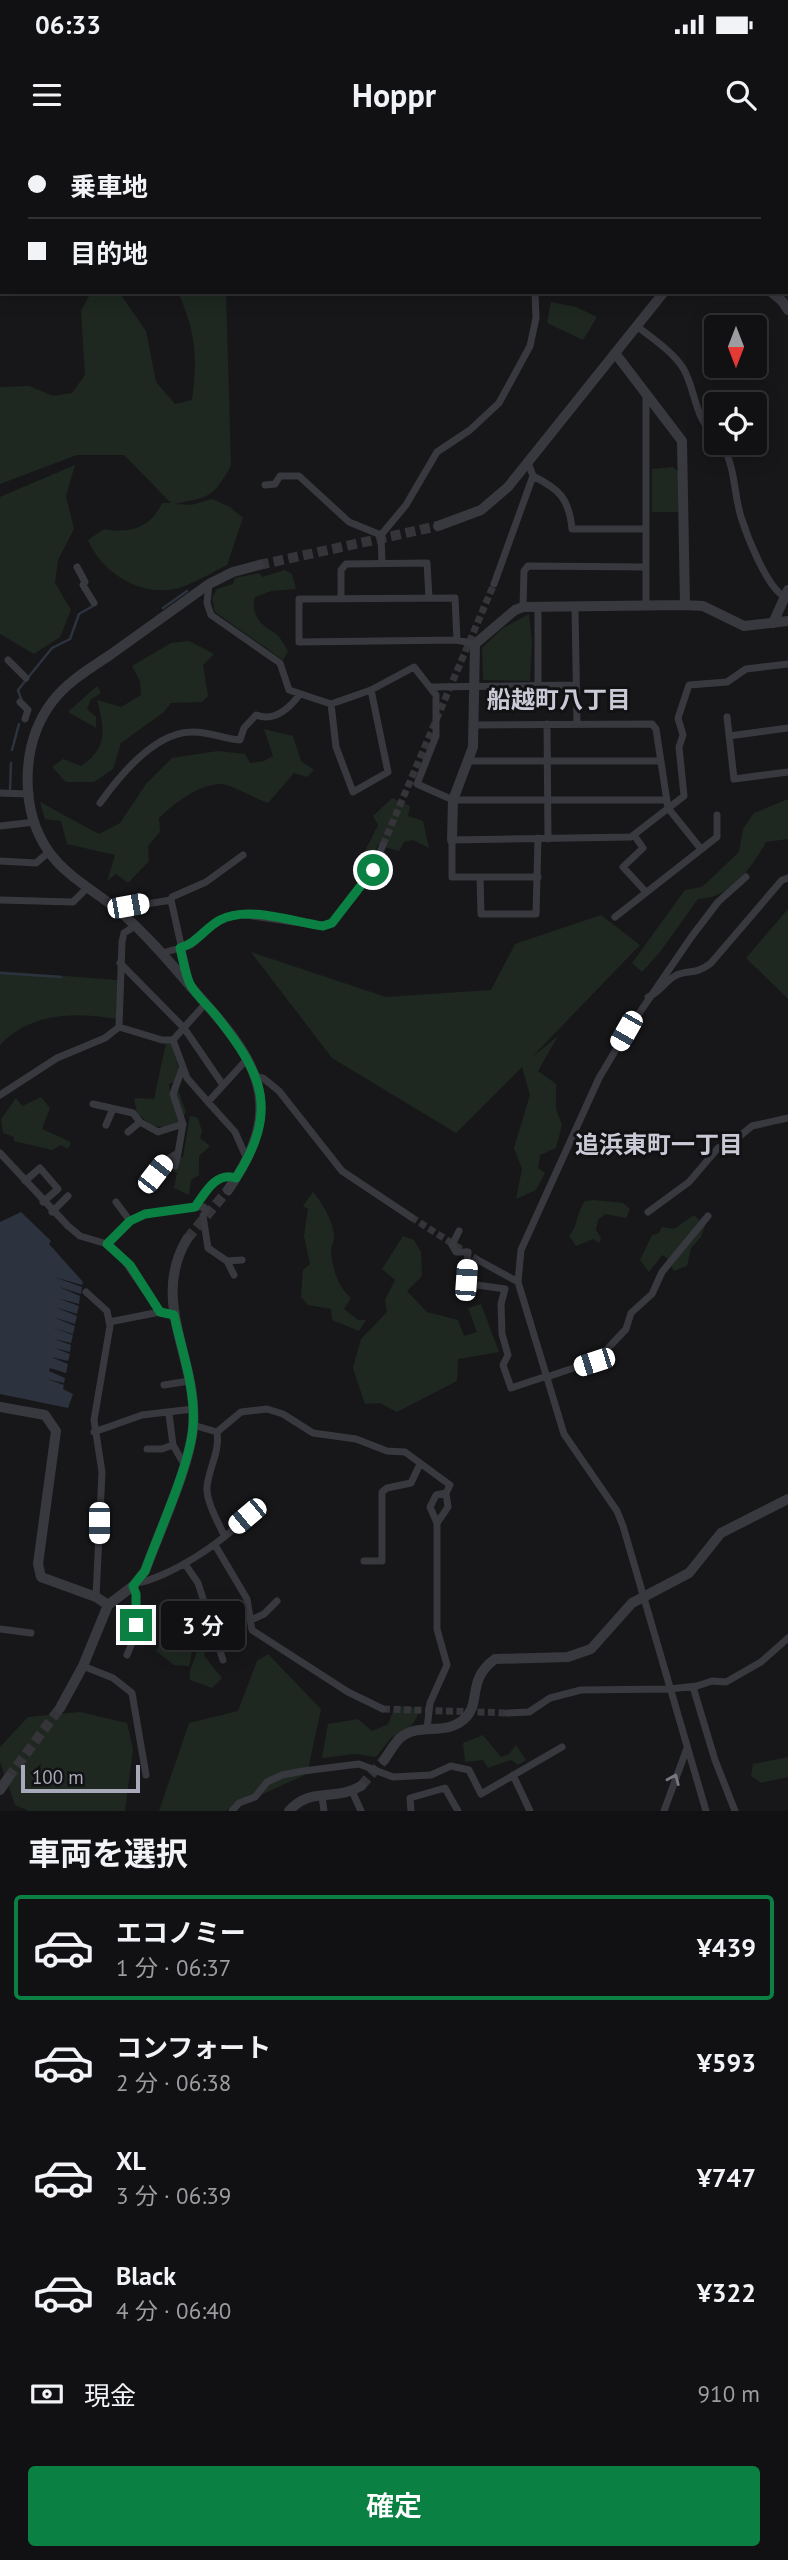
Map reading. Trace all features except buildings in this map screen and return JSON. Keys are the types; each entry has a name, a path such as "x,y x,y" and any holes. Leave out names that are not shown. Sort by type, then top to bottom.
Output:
{"street":[{"path":"382,564 381,535 406,505 437,452 470,430 499,403 530,346 536,318 535,294"},
{"path":"438,526 481,510 508,487 663,294"},
{"path":"774,294 782,300 788,310"},
{"path":"638,327 670,352 682,368 704,421"},
{"path":"615,353 678,433 684,452 685,605"},
{"path":"646,392 646,606"},
{"path":"727,455 734,471 740,515 748,534 777,594 786,593 773,623"},
{"path":"494,584 533,476 528,462"},
{"path":"265,485 275,484 280,476 299,476 349,522 381,535"},
{"path":"533,476 555,486 570,511 572,529 645,529"},
{"path":"341,599 341,570 346,564 428,564 429,598"},
{"path":"228,1190 255,1142 261,1113 256,1076 248,1058 206,1003 162,953 116,909 87,888 49,852 35,821 30,794 30,749 39,724 61,692 209,584 233,572 259,565"},
{"path":"523,607 524,571 528,566 645,567"},
{"path":"77,568 94,603"},
{"path":"209,584 207,603 211,615 280,663 289,690 331,704 371,690 414,667 436,695 436,736 417,784 453,800 667,804"},
{"path":"457,640 455,598 299,599 299,642 457,640 475,644"},
{"path":"538,877 452,877 453,800 473,747 475,644 515,610 523,607 685,605 702,606 744,626 788,621"},
{"path":"538,607 538,685"},
{"path":"575,607 577,724"},
{"path":"8,660 26,678"},
{"path":"452,840 634,835 667,804 684,796 679,747 683,735 678,718 689,685 727,682 746,669 788,664"},
{"path":"432,687 576,685"},
{"path":"331,704 336,747 353,792 388,772 371,690"},
{"path":"100,803 144,754 176,733 194,732 240,740 244,728 256,715 265,718 279,714 291,707 300,694"},
{"path":"20,702 29,710 25,719"},
{"path":"727,717 734,779 788,772"},
{"path":"547,724 548,839"},
{"path":"474,725 652,724 656,729 667,804 701,849"},
{"path":"729,736 788,728"},
{"path":"468,761 660,761"},
{"path":"0,793 30,794"},
{"path":"615,917 717,837 717,816"},
{"path":"0,826 35,821"},
{"path":"634,835 643,848 623,867 645,891"},
{"path":"480,877 481,914 536,914 538,838"},
{"path":"162,953 191,945 219,920 239,914 323,926 332,923 373,870 383,845"},
{"path":"0,861 36,863 49,852"},
{"path":"190,985 180,948 172,897 206,881 243,855"},
{"path":"706,1811 617,1511 564,1434 517,1282 522,1250 600,1078 648,998 718,902 746,877"},
{"path":"648,998 656,995 676,976 699,973 711,963 782,880 788,878"},
{"path":"0,900 73,902 87,888"},
{"path":"116,909 171,901"},
{"path":"119,1027 120,963 124,933 135,926"},
{"path":"120,963 184,1028 223,1085"},
{"path":"119,1027 162,1041 173,1040 206,1003"},
{"path":"0,1095 57,1058 105,1038 119,1027"},
{"path":"173,1040 182,1069 235,1132 247,1160"},
{"path":"208,1102 248,1058"},
{"path":"175,1166 183,1124 173,1094 182,1069"},
{"path":"256,1076 263,1078 279,1091 342,1171 411,1217"},
{"path":"93,1104 112,1111 134,1113 140,1122 158,1132 183,1124"},
{"path":"106,1125 112,1111"},
{"path":"648,1212 689,1182 718,1148 734,1141 752,1126 788,1118"},
{"path":"128,1132 140,1122"},
{"path":"0,1153 52,1212 80,1236 107,1244 130,1265 160,1312"},
{"path":"155,1174 166,1160 178,1153"},
{"path":"25,1181 40,1168 58,1189 43,1202"},
{"path":"195,1207 219,1179 228,1175 236,1178"},
{"path":"52,1212 68,1196"},
{"path":"116,1202 130,1221"},
{"path":"107,1244 130,1221 145,1214 204,1207 208,1248 227,1261 234,1275"},
{"path":"459,1231 452,1245 456,1252 468,1252 466,1280 470,1284 505,1289 501,1304 502,1334 508,1355 503,1365 511,1388 597,1360 626,1329 631,1313 652,1294 662,1272 708,1216"},
{"path":"60,1708 83,1666 108,1605 134,1585 145,1571 184,1464 193,1425 193,1409 174,1315 172,1275 187,1239"},
{"path":"227,1261 242,1260"},
{"path":"478,1260 517,1282"},
{"path":"86,1292 107,1311 109,1322 94,1432 102,1472 96,1597"},
{"path":"109,1322 160,1312 174,1315"},
{"path":"164,1385 174,1386 189,1381"},
{"path":"0,1407 44,1415 54,1424 57,1437 39,1571 48,1582 96,1597 108,1605"},
{"path":"94,1432 142,1415 169,1414 193,1409"},
{"path":"224,1535 206,1489 212,1461 216,1455 217,1432 241,1412 267,1409 283,1414 313,1433 356,1439 387,1451 405,1452 450,1485 446,1493 448,1507 437,1523"},
{"path":"169,1414 173,1445 184,1464"},
{"path":"193,1425 217,1432"},
{"path":"147,1449 162,1449 173,1445"},
{"path":"364,1560 382,1562 382,1492 411,1483 420,1464"},
{"path":"428,1729 430,1703 447,1665 437,1629 437,1523 430,1507 431,1500 446,1493"},
{"path":"384,1760 400,1738 413,1731 451,1728 468,1716 479,1674 495,1660 580,1654 600,1642 621,1612 643,1595 689,1573 712,1542 731,1526 788,1499"},
{"path":"134,1585 151,1582 215,1545 250,1510 264,1511"},
{"path":"215,1545 247,1599 252,1630 348,1692 383,1709"},
{"path":"185,1564 198,1583 223,1660"},
{"path":"127,1655 136,1625 134,1585"},
{"path":"251,1620 264,1614 277,1601"},
{"path":"0,1629 31,1633"},
{"path":"509,1713 529,1712 550,1698 581,1690 669,1689 693,1687 712,1681 726,1682 761,1662 788,1638"},
{"path":"83,1666 113,1678 132,1693 146,1775"},
{"path":"693,1687 715,1760 735,1811"},
{"path":"232,1811 239,1803 255,1797 267,1782 282,1774 359,1764 393,1777 423,1776 454,1765 469,1770 481,1794 562,1746"},
{"path":"664,1811 687,1748"},
{"path":"513,1775 530,1811"},
{"path":"0,1790 8,1778"},
{"path":"289,1811 305,1797 357,1788 361,1811"},
{"path":"411,1811 410,1798 445,1788 458,1811"},
{"path":"322,1796 324,1811"}],"shaded area":[{"path":"90,294 121,295 146,331 156,382 175,404 192,400 195,358 189,320 179,294 226,294 231,466 209,495 174,504 191,505 212,499 230,507 243,518 227,565 182,587 153,590 126,581 114,573 95,553 88,540 104,529 122,531 145,524 162,503 171,503 124,455 77,455 0,484 0,387 29,386 53,396 72,393 85,375 81,311"},
{"path":"551,302 576,307 597,317 583,340 547,323"},
{"path":"75,465 66,496 74,529 58,560 55,583 71,610 60,637 34,654 0,634 0,497"},
{"path":"673,467 679,472 678,512 652,512 652,469"},
{"path":"284,570 292,574 296,589 271,591 255,597 254,603 258,619 279,636 288,651 283,660 215,612 212,598 217,589 233,584 235,578 259,573 263,577"},
{"path":"529,614 532,642 530,681 483,680 482,648 503,628"},
{"path":"189,641 214,654 203,665 208,696 202,702 171,703 164,712 121,743 113,769 94,782 66,782 52,767 63,759 81,766 100,745 103,729 97,700 121,707 141,695 140,681 132,666 171,643"},
{"path":"97,686 101,693 91,699 87,709 96,717 96,728 68,712"},
{"path":"264,729 293,736 301,761 314,770 307,777 294,773 268,803 222,784 205,787 188,795 159,818 160,832 148,846 149,861 128,883 116,874 107,881 115,855 67,844 61,821 45,819 40,802 99,834 120,823 146,784 172,758 218,751 245,754 250,763 264,761 273,756"},
{"path":"392,798 410,806 408,816 423,821 429,848 413,840 404,842 399,851 378,845 372,858 363,855 378,825 373,816"},
{"path":"788,799 788,839 766,842 739,880 720,893 698,899 660,952 642,972 632,963 685,890 702,887 739,852 743,829 754,813"},
{"path":"788,909 788,999 746,958"},
{"path":"601,915 640,945 532,1057 558,1036 538,1071 556,1084 556,1109 562,1125 556,1148 540,1155 538,1168 545,1173 536,1190 516,1199 522,1169 514,1148 530,1095 522,1067 456,1133 332,1058 251,952 386,997 491,990 515,944"},
{"path":"0,971 117,980 116,1019 70,1015 40,1020 12,1034 0,1045"},
{"path":"166,1043 171,1044 179,1069 175,1082 169,1084 170,1091 178,1090 186,1112 179,1122 165,1127 152,1126 137,1113 134,1098 154,1099"},
{"path":"41,1097 50,1108 42,1129 71,1142 68,1149 61,1145 52,1150 14,1141 14,1137 3,1133 1,1119 16,1098 22,1106"},
{"path":"190,1116 198,1118 202,1131 200,1138 210,1146 199,1156 199,1175 191,1180 189,1195 174,1188 177,1173 173,1171 179,1156 183,1157"},
{"path":"313,1192 332,1225 333,1266 339,1283 351,1298 344,1309 358,1320 366,1320 359,1331 332,1320 331,1309 308,1305 301,1297 303,1270 310,1264 304,1236 308,1209 303,1206"},
{"path":"585,1201 623,1203 630,1209 626,1218 605,1214 598,1220 596,1230 601,1238 599,1243 593,1239 576,1246 569,1236"},
{"path":"694,1215 705,1226 701,1237 691,1248 687,1266 674,1271 667,1258 662,1255 649,1272 640,1260 652,1235 659,1233 662,1227 674,1229"},
{"path":"403,1236 414,1240 421,1252 422,1276 407,1291 427,1312 458,1320 464,1336 477,1332 468,1308 481,1304 499,1352 458,1359 457,1381 397,1412 380,1403 365,1404 353,1368 361,1339 387,1312 385,1300 395,1280 382,1269"},
{"path":"176,1615 196,1623 189,1666 174,1665 156,1651"},
{"path":"202,1630 205,1657 222,1678 212,1688 190,1680 197,1649 194,1632"},
{"path":"268,1654 321,1709 307,1774 225,1811 159,1811 189,1723 238,1711 257,1661"},
{"path":"395,1707 421,1709 413,1724 391,1738 376,1757 355,1754 322,1758 328,1724 358,1719 372,1731 388,1724"},
{"path":"80,1712 127,1723 133,1749 125,1811 29,1811 15,1805 0,1762 0,1747 28,1717"},
{"path":"483,1735 501,1757 509,1754 516,1745 526,1760 518,1765 511,1760 488,1768 483,1760 465,1762 463,1743"},
{"path":"788,1757 788,1777 761,1783 751,1776 753,1764"}],"water":[{"path":"21,1212 51,1241 49,1244 83,1282 82,1285 54,1277 82,1287 81,1294 59,1287 80,1296 79,1304 57,1298 79,1306 77,1314 55,1307 77,1316 75,1324 53,1317 75,1326 73,1334 51,1327 73,1335 71,1343 54,1339 71,1345 70,1352 54,1348 70,1354 68,1361 51,1357 68,1364 66,1373 50,1368 49,1371 65,1378 64,1383 47,1379 64,1385 63,1389 73,1394 68,1408 0,1394 0,1222"}],"waterway":[{"path":"163,608 187,591"},
{"path":"22,702 18,690 52,648 70,639 79,614 93,606"},
{"path":"12,750 19,724"},
{"path":"10,790 11,763"},
{"path":"0,973 61,977"}],"tunnel":[{"path":"259,565 438,526"},
{"path":"383,845 494,584"},
{"path":"187,1239 228,1190"},
{"path":"411,1217 478,1260"},
{"path":"8,1778 60,1708"},
{"path":"383,1709 508,1713"},
{"path":"361,1786 384,1760"}],"district":[{"name":"船越町八丁目","path":"559,699"},
{"name":"追浜東町一丁目","path":"659,1144"}],"route":[{"path":"136,1625 136,1594 133,1586 145,1571 187,1453 193,1431 193,1409 174,1315 160,1312 130,1265 107,1244 130,1221 145,1214 195,1207 208,1188 219,1179 228,1175 236,1178 255,1142 261,1113 260,1091 252,1065 223,1024 190,985 180,948 191,945 219,920 239,914 323,926 332,923 344,912 373,870"}]}
